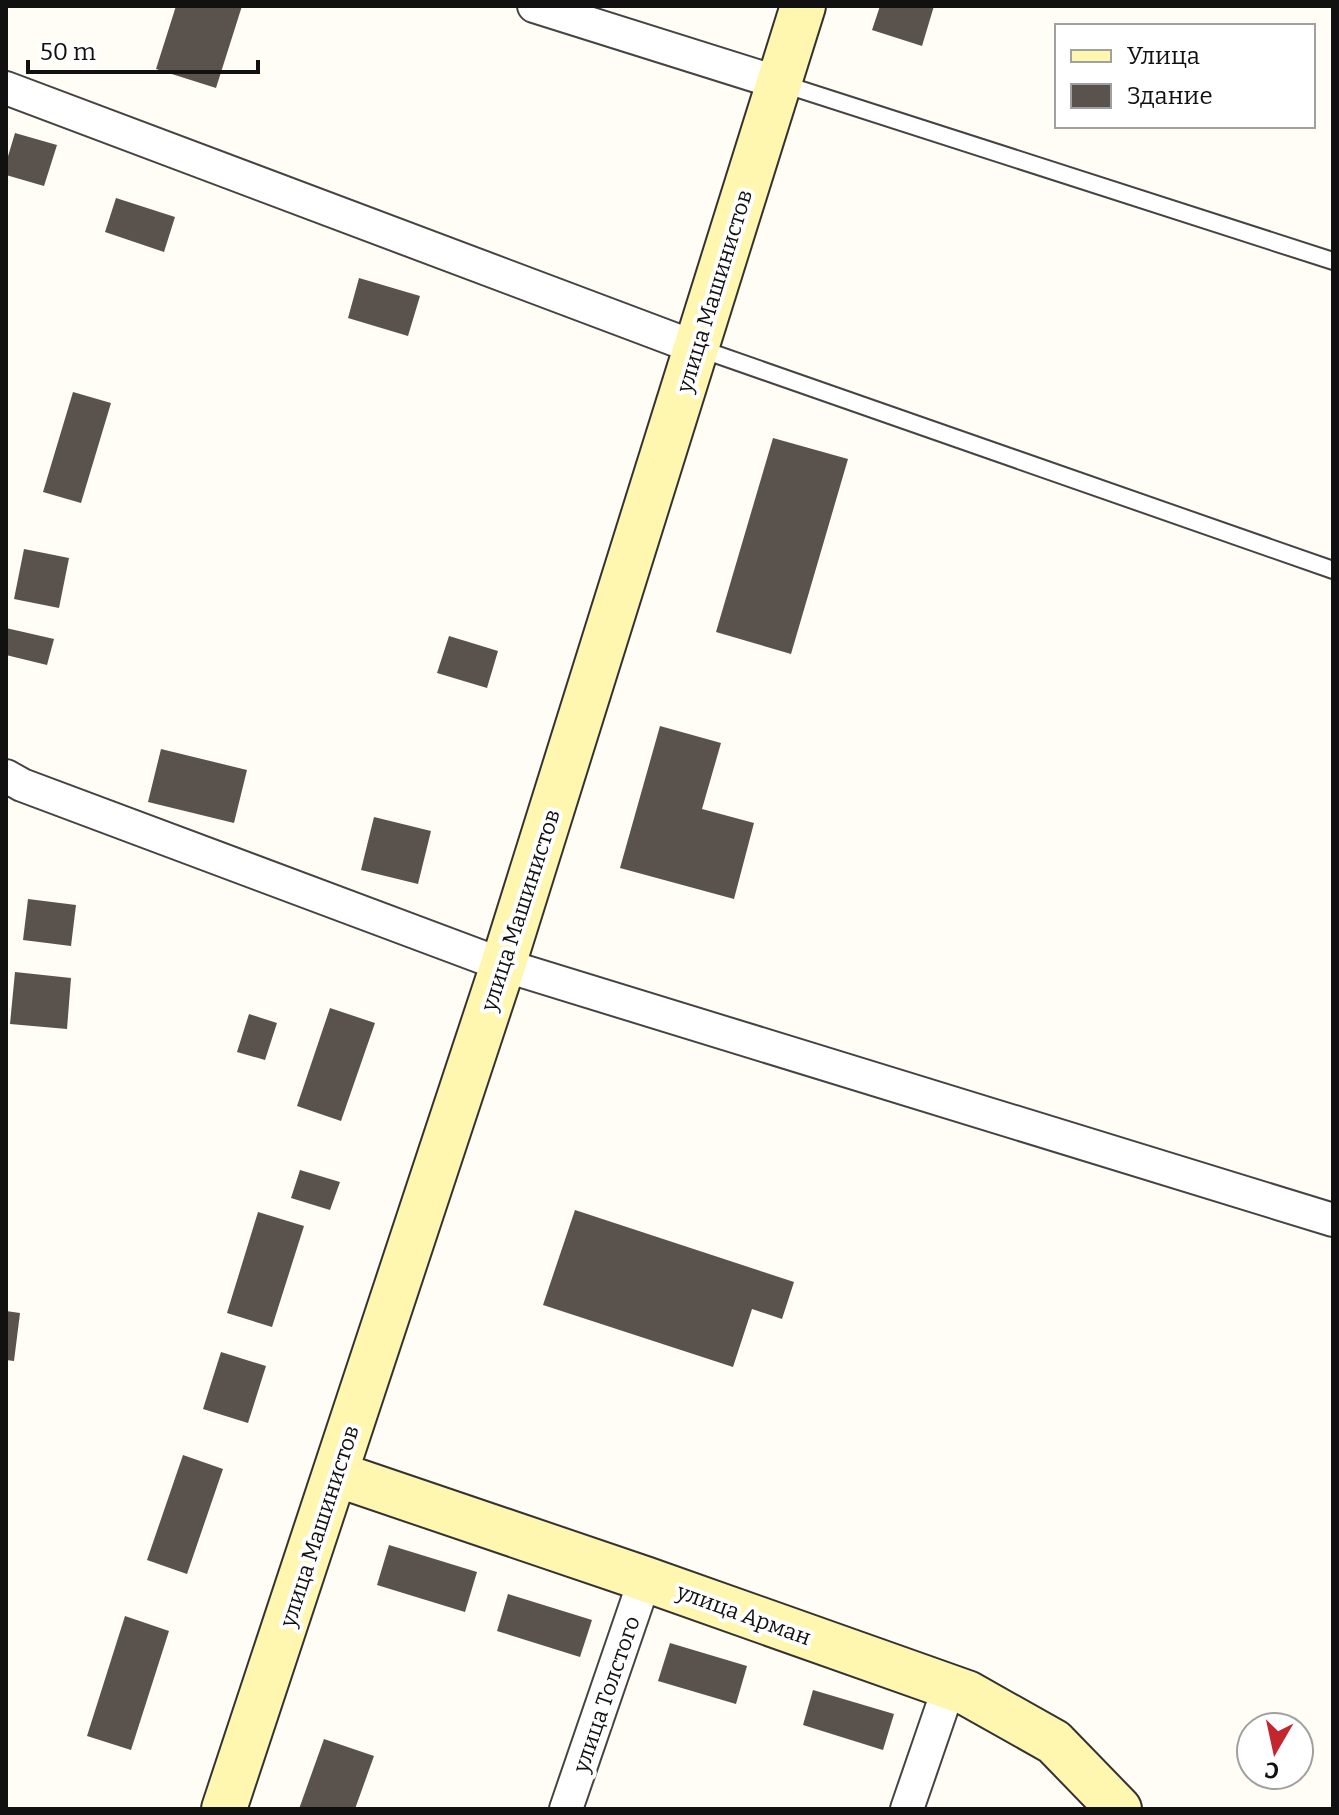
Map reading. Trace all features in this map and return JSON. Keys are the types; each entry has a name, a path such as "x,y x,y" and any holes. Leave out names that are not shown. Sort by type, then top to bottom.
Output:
{"street":[{"path":"534,6 779,83"},
{"name":"улица Машинистов","path":"224,1809 503,965 803,6"},
{"path":"6,88 697,348"},
{"path":"6,776 22,785 503,965 1333,1220"},
{"name":"улица Арман","path":"336,1474 967,1693 1054,1742 1119,1809"},
{"name":"улица Толстого","path":"566,1809 645,1579"},
{"path":"907,1809 949,1687"}],"lane":[{"path":"779,83 1333,261"},
{"path":"697,348 1333,570"}],"building":[{"path":"176,6 242,6 216,88 156,69"},
{"path":"880,6 934,6 922,46 872,30"},
{"path":"15,133 57,145 44,186 6,175 6,163"},
{"path":"116,198 175,217 164,252 105,232"},
{"path":"359,278 420,296 408,336 348,318"},
{"path":"73,392 111,403 81,503 43,492"},
{"path":"773,438 848,459 791,654 716,632"},
{"path":"24,549 69,558 59,608 14,599"},
{"path":"6,628 54,639 47,665 6,655"},
{"path":"449,636 498,651 487,688 437,673"},
{"path":"660,726 721,743 702,809 754,823 734,899 620,868"},
{"path":"161,749 247,770 234,823 148,802"},
{"path":"374,817 431,831 418,884 361,870"},
{"path":"28,899 76,905 71,946 23,940"},
{"path":"15,972 71,978 67,1029 10,1024"},
{"path":"330,1008 375,1023 341,1121 297,1106"},
{"path":"249,1014 277,1023 265,1060 237,1052"},
{"path":"300,1170 340,1182 330,1210 291,1198"},
{"path":"575,1210 794,1282 782,1319 752,1309 733,1367 543,1305"},
{"path":"258,1212 304,1226 272,1327 227,1313"},
{"path":"6,1311 20,1313 14,1361 6,1360"},
{"path":"221,1352 266,1366 248,1423 203,1409"},
{"path":"183,1455 223,1469 187,1574 147,1560"},
{"path":"389,1545 477,1572 465,1612 377,1585"},
{"path":"508,1594 592,1620 580,1657 497,1631"},
{"path":"125,1616 169,1631 131,1750 87,1736"},
{"path":"670,1643 747,1666 736,1704 658,1681"},
{"path":"813,1690 894,1714 883,1750 803,1725"},
{"path":"324,1739 374,1756 355,1809 299,1809"}]}
